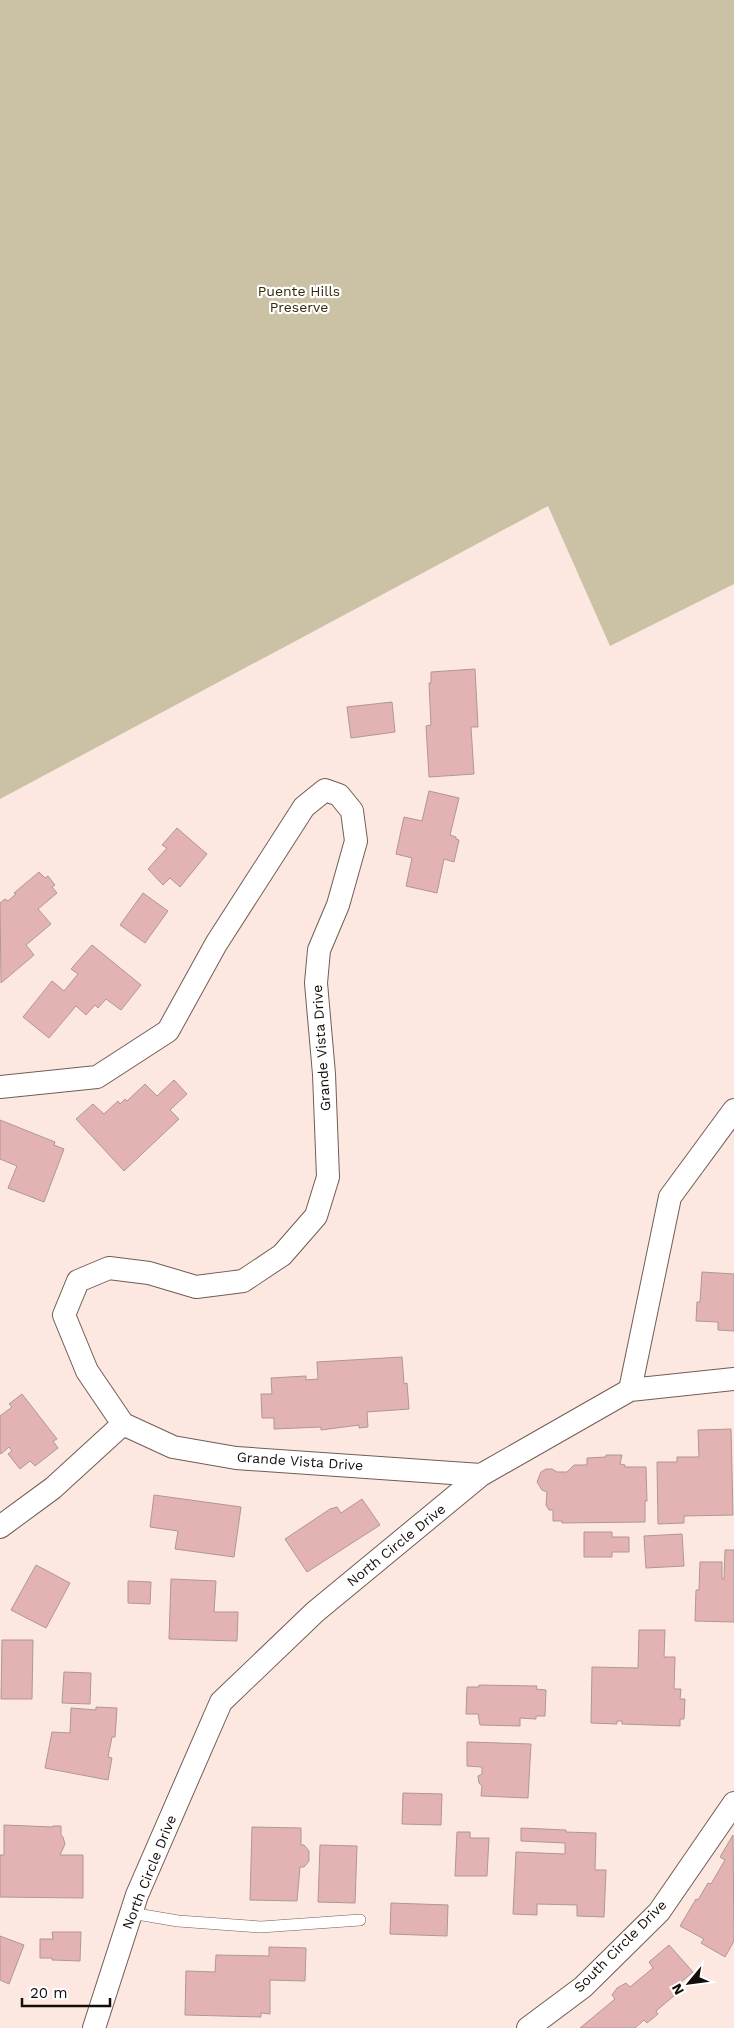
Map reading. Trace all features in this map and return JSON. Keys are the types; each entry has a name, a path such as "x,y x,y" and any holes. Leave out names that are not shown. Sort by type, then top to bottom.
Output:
{"street":[{"name":"Grande Vista Drive","path":"0,1087 97,1077 168,1031 216,944 304,807 324,790 339,795 352,811 356,841 338,905 319,950 316,984 324,1074 328,1177 316,1216 282,1255 243,1281 196,1287 149,1273 109,1268 78,1281 64,1315 87,1371 123,1424 173,1447 236,1458 481,1475"},
{"path":"734,1110 670,1197 630,1390 734,1379"},
{"name":"North Circle Drive","path":"94,2028 140,1887 221,1702 315,1612 481,1475 630,1390"},
{"path":"0,1527 53,1488 123,1424"},
{"name":"South Circle Drive","path":"528,2028 583,1987 659,1912 734,1803"}],"lane":[{"path":"131,1913 178,1921 261,1927 360,1920"}],"green space":[{"name":"Puente Hills Preserve","path":"0,0 734,0 734,584 610,646 548,506 0,799"}],"building":[{"path":"475,669 478,727 471,727 474,774 429,777 426,726 431,725 429,683 431,683 431,672"},
{"path":"392,702 395,732 351,738 347,707"},
{"path":"429,791 459,798 450,835 459,840 454,862 444,859 437,893 406,886 412,858 396,854 404,817 422,821"},
{"path":"177,828 207,854 180,887 170,878 163,885 148,869 167,848 162,845"},
{"path":"39,872 45,878 48,876 55,885 52,887 57,893 38,909 51,924 26,945 34,955 1,983 0,903 5,899 8,901 16,894 14,893"},
{"path":"143,893 168,911 145,943 120,925"},
{"path":"92,945 141,985 121,1010 106,999 98,1008 95,1005 86,1015 76,1006 49,1038 23,1017 52,981 64,991 78,974 71,969"},
{"path":"174,1080 187,1094 170,1110 179,1119 124,1171 76,1119 93,1104 104,1114 118,1101 120,1104 125,1099 127,1101 145,1084 157,1096"},
{"path":"0,1120 55,1142 54,1145 64,1149 44,1202 8,1188 17,1166 0,1159"},
{"path":"702,1272 734,1274 734,1331 718,1330 718,1322 696,1321 697,1302 700,1302"},
{"path":"402,1357 404,1384 407,1383 409,1409 367,1412 368,1427 359,1428 359,1425 321,1430 321,1427 274,1429 274,1418 262,1418 261,1394 272,1394 271,1378 306,1376 306,1380 318,1379 317,1362"},
{"path":"22,1394 57,1439 53,1441 58,1448 35,1466 30,1461 20,1469 8,1454 12,1451 9,1447 0,1453 0,1416 12,1407 9,1404"},
{"path":"731,1429 733,1515 684,1516 684,1523 658,1524 657,1462 677,1462 677,1457 699,1457 698,1430"},
{"path":"606,1455 622,1455 620,1464 625,1465 625,1467 646,1467 647,1501 645,1501 645,1522 562,1523 562,1521 553,1521 553,1510 549,1510 546,1505 547,1492 542,1490 537,1482 541,1472 546,1469 552,1469 557,1472 567,1472 574,1465 587,1465 587,1458 606,1457"},
{"path":"154,1495 241,1507 234,1557 175,1549 178,1531 150,1527"},
{"path":"362,1499 380,1525 307,1572 285,1539 330,1509 337,1507 341,1513"},
{"path":"584,1532 612,1532 612,1537 629,1537 629,1552 612,1552 612,1557 584,1557"},
{"path":"682,1534 684,1566 646,1568 644,1536"},
{"path":"725,1550 734,1550 734,1622 695,1621 696,1590 699,1590 700,1562 722,1562 722,1579 724,1579"},
{"path":"36,1565 70,1583 46,1628 11,1610"},
{"path":"171,1579 216,1581 214,1612 238,1612 237,1641 169,1639"},
{"path":"128,1581 151,1582 150,1604 128,1603"},
{"path":"639,1630 665,1630 664,1657 675,1657 674,1689 681,1689 680,1699 685,1699 684,1719 680,1719 680,1726 622,1724 622,1721 617,1721 617,1724 591,1723 592,1667 638,1668"},
{"path":"2,1640 33,1640 32,1699 1,1699"},
{"path":"64,1672 91,1673 90,1704 62,1703"},
{"path":"479,1685 537,1686 536,1689 546,1690 545,1716 536,1716 536,1719 520,1718 520,1726 480,1725 478,1714 466,1714 467,1687 479,1687"},
{"path":"96,1707 117,1708 115,1737 112,1737 108,1757 112,1758 108,1780 45,1768 52,1732 70,1733 71,1708 96,1710"},
{"path":"467,1742 531,1744 528,1798 481,1796 482,1786 479,1783 478,1776 482,1774 482,1767 467,1766"},
{"path":"403,1793 442,1794 441,1825 402,1824"},
{"path":"4,1825 61,1826 61,1835 65,1844 60,1855 83,1855 83,1898 0,1897 0,1855 4,1855"},
{"path":"252,1827 301,1828 301,1845 304,1845 309,1851 309,1861 304,1867 300,1867 297,1901 250,1900"},
{"path":"521,1828 596,1833 595,1870 606,1870 604,1917 577,1916 577,1905 537,1904 537,1915 513,1914 516,1852 565,1854 565,1843 521,1841"},
{"path":"457,1832 470,1832 470,1838 489,1838 487,1876 455,1876"},
{"path":"733,1835 734,1941 725,1957 701,1943 704,1939 680,1926 696,1899 698,1900 708,1883 711,1884 725,1860 720,1857"},
{"path":"320,1845 357,1846 355,1903 318,1902"},
{"path":"391,1903 448,1905 447,1936 390,1934"},
{"path":"52,1932 81,1932 80,1961 40,1958 40,1939 53,1939"},
{"path":"0,1936 24,1945 9,1984 0,1980"},
{"path":"669,1945 693,1972 673,1989 675,1995 656,2011 658,2014 647,2023 644,2020 635,2028 580,2028 615,1999 612,1995 617,1988 626,1983 630,1987 653,1968 649,1962"},
{"path":"269,1947 306,1948 305,1981 270,1980 270,2014 261,2013 261,2017 185,2015 186,1971 215,1972 216,1955 269,1956"}]}
